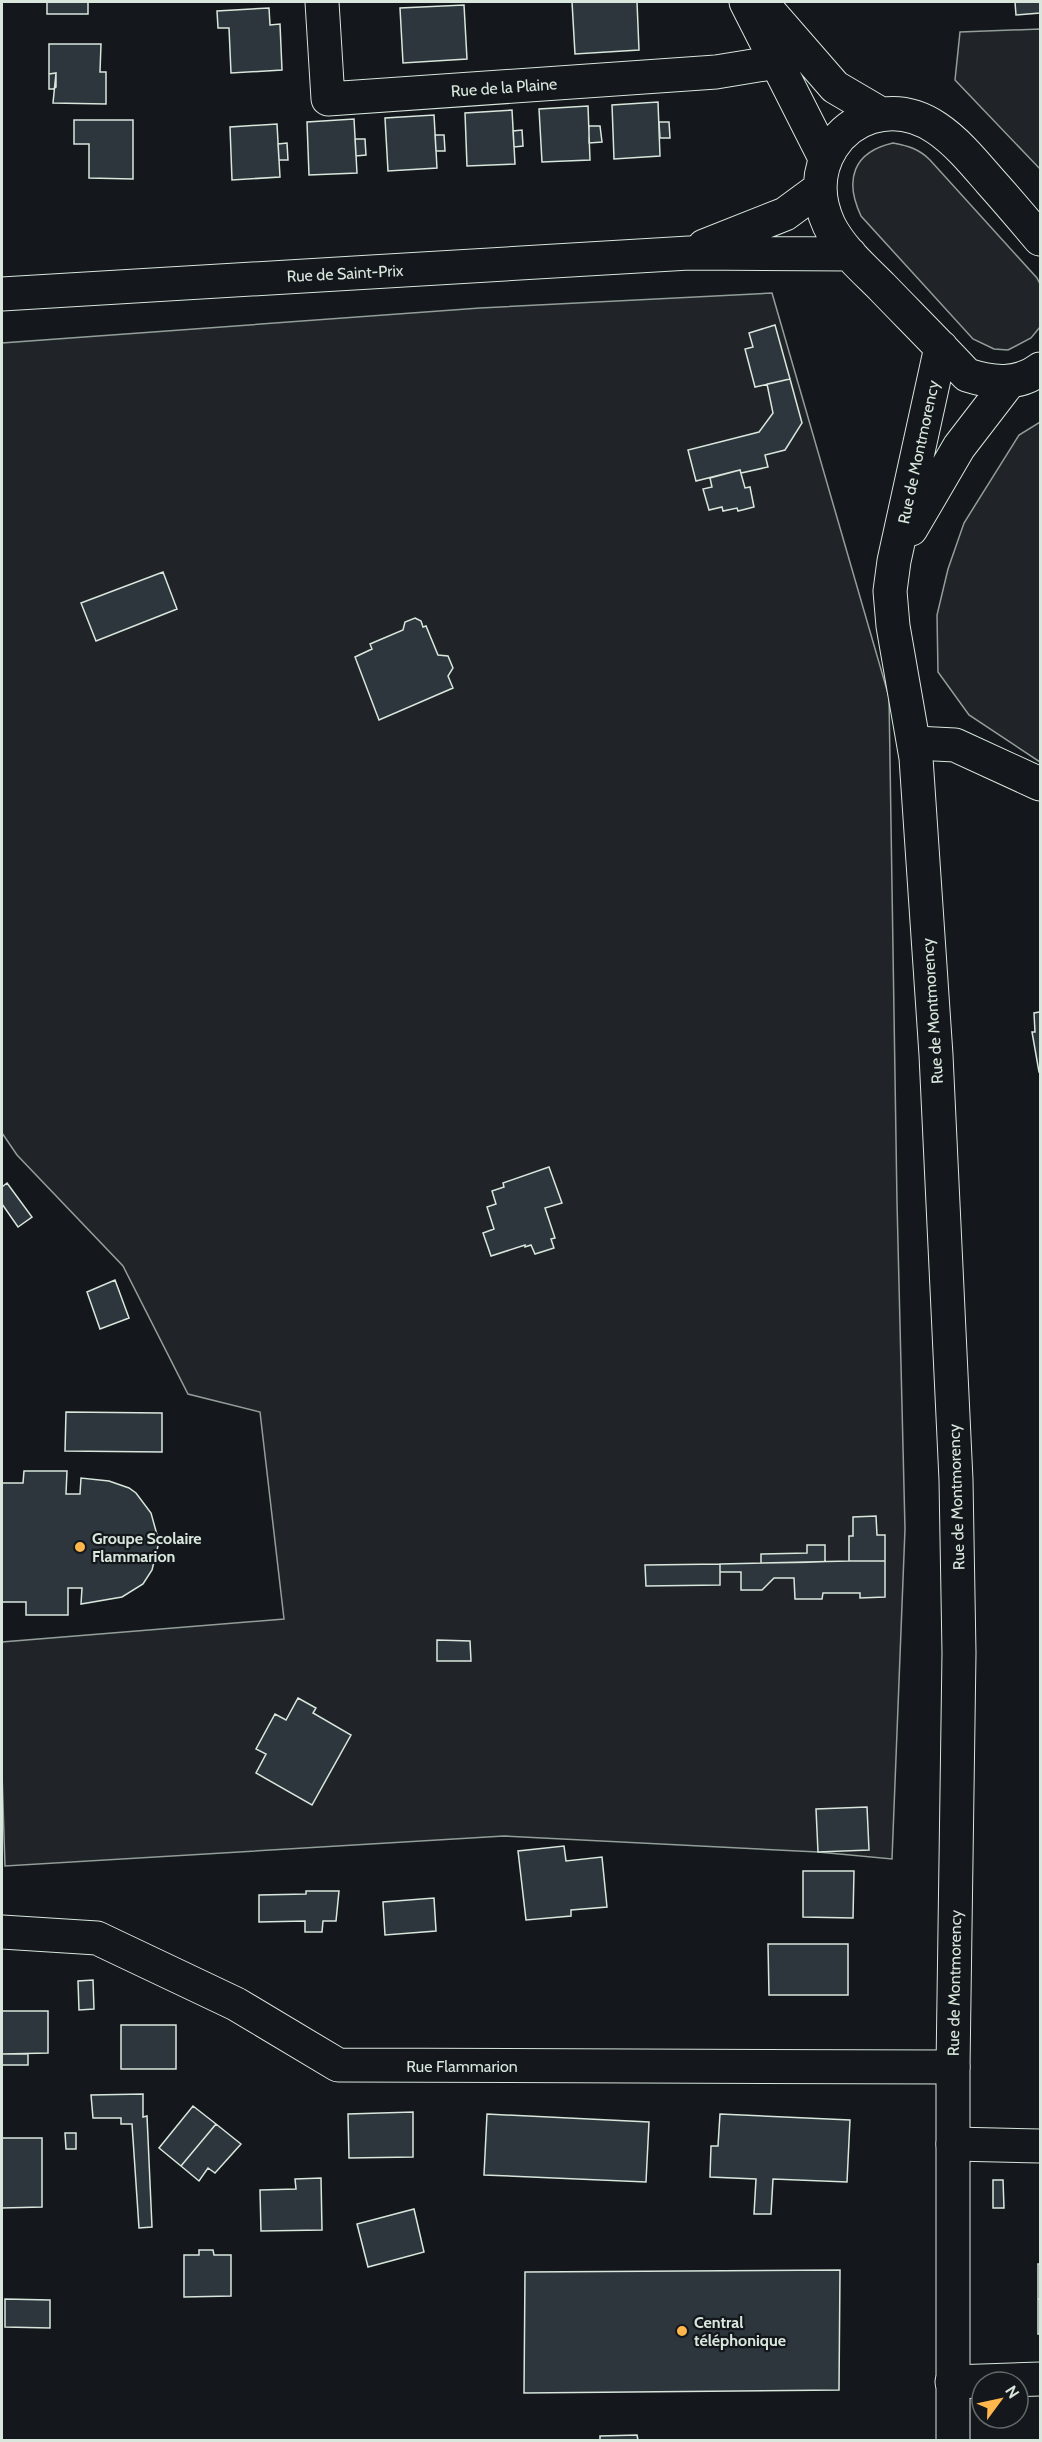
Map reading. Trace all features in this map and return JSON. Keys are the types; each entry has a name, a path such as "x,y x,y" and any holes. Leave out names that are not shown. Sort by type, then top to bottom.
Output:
{"street":[{"name":"Rue de la Plaine","path":"322,2 328,99 716,72 777,62"},
{"path":"746,2 777,62 822,174 821,205 830,227 850,254 967,375 987,382 1009,382 1035,374 1041,369"},
{"path":"761,2 835,87 881,114 900,113 921,118 958,144 1041,239"},
{"name":"Rue de Saint-Prix","path":"689,253 784,214 822,174 837,140 851,127 866,118 881,114"},
{"name":"Rue de Saint-Prix","path":"2,294 689,253 850,254"},
{"name":"Rue de Montmorency","path":"941,347 895,557 890,591 893,626 915,743 936,1055 956,1480 959,1653 953,2067 953,2440"},
{"name":"Rue de Montmorency","path":"895,557 958,447 1009,382"},
{"path":"915,743 954,745 1041,784"},
{"name":"Rue Flammarion","path":"2,1932 97,1938 236,2004 338,2065 953,2067"},
{"path":"953,2144 1041,2146"},
{"path":"952,2382 1041,2379"}],"shaded area":[{"path":"1040,29 1040,169 955,80 960,32"},
{"path":"893,143 913,148 930,160 1037,278 1040,284 1040,327 1031,338 1008,350 994,349 973,339 861,216 853,191 856,169 869,153"},
{"path":"772,293 889,697 905,1529 892,1859 818,1852 504,1836 5,1866 2,1642 284,1619 260,1412 188,1394 123,1266 17,1155 2,1133 2,343 480,308"},
{"path":"1040,422 1040,762 969,715 938,672 937,615 948,569 964,523 1019,435"}],"building":[{"path":"47,2 88,2 88,14 47,14"},
{"path":"572,2 637,2 639,50 575,54"},
{"path":"1015,2 1040,2 1040,13 1016,15"},
{"path":"464,5 467,59 403,63 400,8"},
{"path":"269,8 270,25 280,24 282,70 231,73 229,28 218,28 217,11"},
{"path":"49,44 101,44 100,72 106,72 106,104 53,103 56,73 49,74"},
{"path":"56,73 56,87 49,89 49,74"},
{"path":"658,102 660,156 614,159 612,105"},
{"path":"588,106 590,160 542,162 539,109"},
{"path":"512,110 515,164 467,166 465,113"},
{"path":"434,115 437,168 388,171 385,118"},
{"path":"354,119 357,173 309,175 307,122"},
{"path":"74,120 133,120 133,179 89,178 89,144 74,144"},
{"path":"659,122 669,122 670,138 660,138"},
{"path":"277,124 280,177 232,180 230,127"},
{"path":"589,126 600,126 602,142 589,143"},
{"path":"522,130 523,146 514,147 513,131"},
{"path":"435,135 444,135 445,151 436,151"},
{"path":"355,139 365,139 366,155 356,156"},
{"path":"287,143 288,160 279,160 278,144"},
{"path":"775,325 790,379 755,387 745,349 753,347 749,333"},
{"path":"790,379 802,423 785,450 765,455 768,467 741,473 740,470 696,481 688,450 759,432 773,413 767,384"},
{"path":"740,470 745,488 750,487 754,507 738,511 737,508 723,511 722,507 709,510 703,489 712,487 710,478"},
{"path":"163,572 177,609 96,641 81,603"},
{"path":"415,618 421,621 423,627 426,626 438,655 448,656 453,668 448,676 453,688 379,720 355,657 372,649 370,644 403,630 405,622"},
{"path":"1040,1012 1039,1072 1032,1032 1035,1032 1034,1013"},
{"path":"549,1167 562,1203 545,1208 555,1238 551,1239 554,1248 535,1254 531,1245 525,1247 525,1245 491,1256 483,1233 494,1229 487,1207 496,1204 492,1191 504,1187 503,1183"},
{"path":"7,1183 32,1217 18,1227 2,1204 2,1187"},
{"path":"115,1280 129,1318 100,1329 87,1292"},
{"path":"66,1412 162,1413 162,1452 65,1451"},
{"name":"Groupe Scolaire Flammarion","path":"24,1471 67,1471 66,1494 80,1494 81,1478 109,1481 136,1493 151,1513 159,1542 152,1570 143,1584 122,1597 81,1604 82,1588 68,1588 68,1615 26,1615 26,1602 2,1602 2,1483 23,1483"},
{"path":"876,1516 877,1535 885,1535 885,1561 849,1561 849,1536 853,1536 853,1517"},
{"path":"807,1545 825,1545 825,1562 761,1563 761,1554 807,1553"},
{"path":"885,1561 885,1597 860,1598 860,1593 823,1593 822,1599 795,1599 794,1578 774,1578 762,1590 741,1590 741,1572 720,1572 720,1564"},
{"path":"720,1564 720,1585 646,1586 645,1565"},
{"path":"437,1640 470,1641 471,1661 437,1661"},
{"path":"298,1698 316,1708 313,1713 351,1735 312,1805 256,1773 266,1754 256,1749 275,1714 286,1720"},
{"path":"867,1807 869,1850 818,1852 816,1809"},
{"path":"564,1846 566,1861 602,1857 607,1907 571,1910 571,1916 526,1920 518,1851"},
{"path":"803,1871 854,1871 853,1918 803,1917"},
{"path":"306,1891 339,1891 336,1921 323,1921 322,1932 305,1932 305,1921 259,1922 259,1895 306,1894"},
{"path":"434,1898 436,1931 385,1935 383,1902"},
{"path":"768,1944 848,1944 848,1995 769,1995"},
{"path":"93,1980 94,2009 79,2010 78,1981"},
{"path":"2,2011 48,2011 48,2053 2,2054"},
{"path":"121,2025 176,2025 176,2069 121,2069"},
{"path":"2,2054 28,2054 28,2065 2,2065"},
{"path":"143,2094 143,2117 147,2116 152,2227 139,2228 132,2124 121,2124 121,2118 93,2118 91,2095"},
{"path":"193,2106 216,2124 181,2166 159,2148"},
{"path":"413,2112 413,2157 349,2158 348,2114"},
{"path":"487,2114 649,2122 646,2182 484,2175"},
{"path":"720,2114 850,2120 847,2182 773,2179 771,2214 754,2214 756,2179 710,2177 711,2146 718,2146"},
{"path":"216,2124 241,2144 215,2173 208,2168 199,2181 181,2166"},
{"path":"65,2133 76,2133 76,2149 66,2149"},
{"path":"2,2138 42,2138 42,2207 2,2208"},
{"path":"321,2178 322,2230 261,2231 260,2190 296,2189 295,2179"},
{"path":"993,2180 1003,2180 1004,2208 993,2208"},
{"path":"414,2209 424,2252 368,2267 357,2224"},
{"path":"199,2250 213,2250 214,2255 231,2255 231,2296 184,2297 184,2255 199,2255"},
{"path":"1038,2264 1040,2264 1040,2299 1038,2299"},
{"name":"Central téléphonique","path":"840,2270 839,2390 524,2393 525,2272"},
{"path":"5,2299 50,2300 50,2328 5,2327"},
{"path":"1038,2299 1040,2299 1040,2334 1038,2334"},
{"path":"637,2435 638,2440 600,2440 600,2436"}],"place":[{"name":"Groupe Scolaire Flammarion","path":"80,1547"},
{"name":"Central téléphonique","path":"682,2331"}]}
